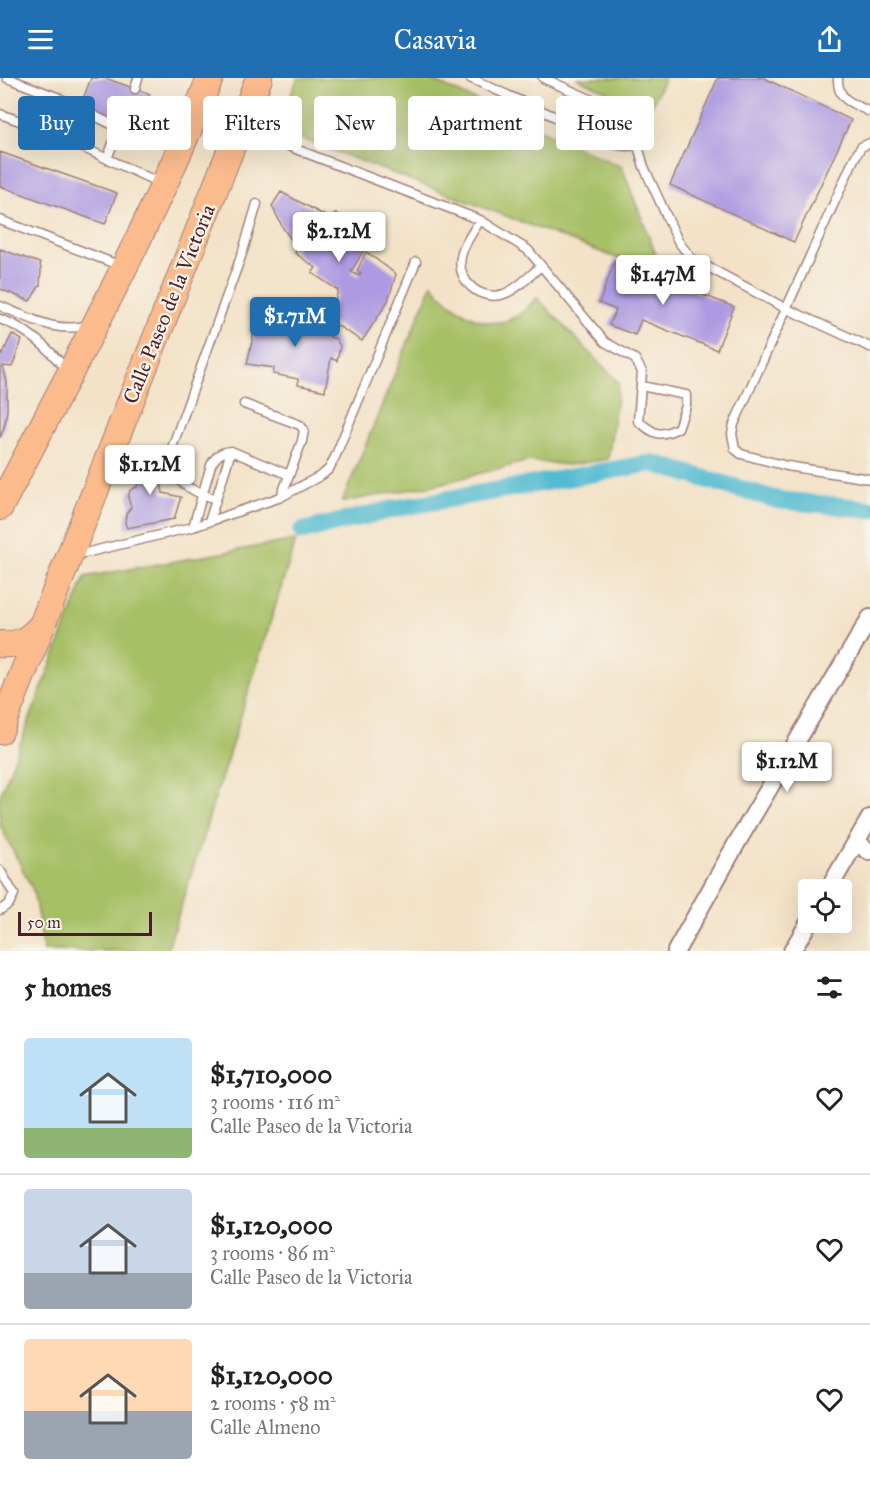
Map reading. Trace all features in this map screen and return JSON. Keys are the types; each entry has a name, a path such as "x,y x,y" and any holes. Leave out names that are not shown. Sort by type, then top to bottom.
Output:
{"main road":[{"path":"0,507 124,267 164,184 210,78"},
{"name":"Calle Paseo de la Victoria","path":"252,96 259,78"},
{"name":"Calle Paseo de la Victoria","path":"0,730 230,150"},
{"path":"0,645 12,646 28,640 40,627"}],"street":[{"path":"676,951 870,618"},
{"path":"834,879 870,818"},
{"path":"856,842 870,852"},
{"path":"792,951 802,933"}],"lane":[{"path":"7,78 57,97 107,122"},
{"path":"135,89 138,78"},
{"path":"470,78 556,117"},
{"path":"543,78 583,96"},
{"path":"838,78 839,92 843,98 870,112"},
{"path":"0,114 45,130 164,184"},
{"path":"870,143 861,147 857,153 785,308 734,424 732,434 735,449 741,454 787,466 870,479"},
{"path":"107,159 110,150"},
{"path":"297,150 480,220 528,250 605,342 635,359 642,372 641,386 639,421 655,434 664,435 678,428 686,406 686,395 641,386"},
{"path":"639,150 644,167 678,242 685,252 700,264 785,308 870,346"},
{"path":"216,499 201,495 176,478 171,469 170,453 243,251 257,204"},
{"path":"0,220 124,267"},
{"path":"480,220 461,256 462,273 471,287 487,295 505,294 541,266"},
{"path":"73,549 85,554 193,527 281,497 314,480 329,469 416,262"},
{"path":"0,306 54,327 70,328 96,324"},
{"path":"10,322 15,312"},
{"path":"0,319 32,335 55,355 69,374"},
{"path":"244,404 300,425 304,430 281,497"},
{"path":"193,527 201,495 215,458 224,452 231,451 289,475"},
{"path":"209,522 231,451"},
{"path":"0,870 14,894 9,904 0,910"}],"green space":[{"path":"298,78 427,78 466,96 408,96 408,150 544,150 544,131 556,137 556,150 585,150 622,167 664,276 332,150 396,150 396,96 314,96 314,143 302,139 302,96 290,96"},
{"path":"576,78 665,78 654,100 654,96 617,96"},
{"path":"432,284 448,301 469,316 492,322 515,317 537,298 619,383 608,459 569,465 528,461 439,484 342,502"},
{"path":"296,540 167,951 44,951 33,890 0,825 0,796 85,577"}],"building":[{"path":"91,78 105,78 150,94 149,96 107,96 107,117 95,113 95,96 84,96"},
{"path":"718,78 764,78 851,120 794,242 670,185"},
{"path":"0,152 117,193 105,224 0,186"},
{"path":"281,192 331,219 336,213 348,223 350,219 373,234 351,272 359,276 361,273 357,271 366,252 396,274 388,301 362,341 330,321 338,290 312,273 316,268 295,253 297,248 283,228 272,206"},
{"path":"0,249 40,263 40,285 30,301 0,289"},
{"path":"615,260 734,307 717,350 641,320 635,335 609,325 616,310 599,303"},
{"path":"290,309 315,317 313,327 332,330 330,337 336,339 340,346 337,361 331,358 325,391 298,385 298,379 273,374 274,368 247,364 255,327 272,320 273,312"},
{"path":"12,334 22,340 12,367 3,366 7,382 7,410 0,438 0,352 2,355"},
{"path":"148,454 159,462 158,469 163,493 181,497 174,519 127,528 125,523 126,514 131,507 128,498 130,490 137,487 140,479 134,469 136,460"}],"waterway":[{"path":"302,531 398,508 652,463 778,500 870,509"}]}
